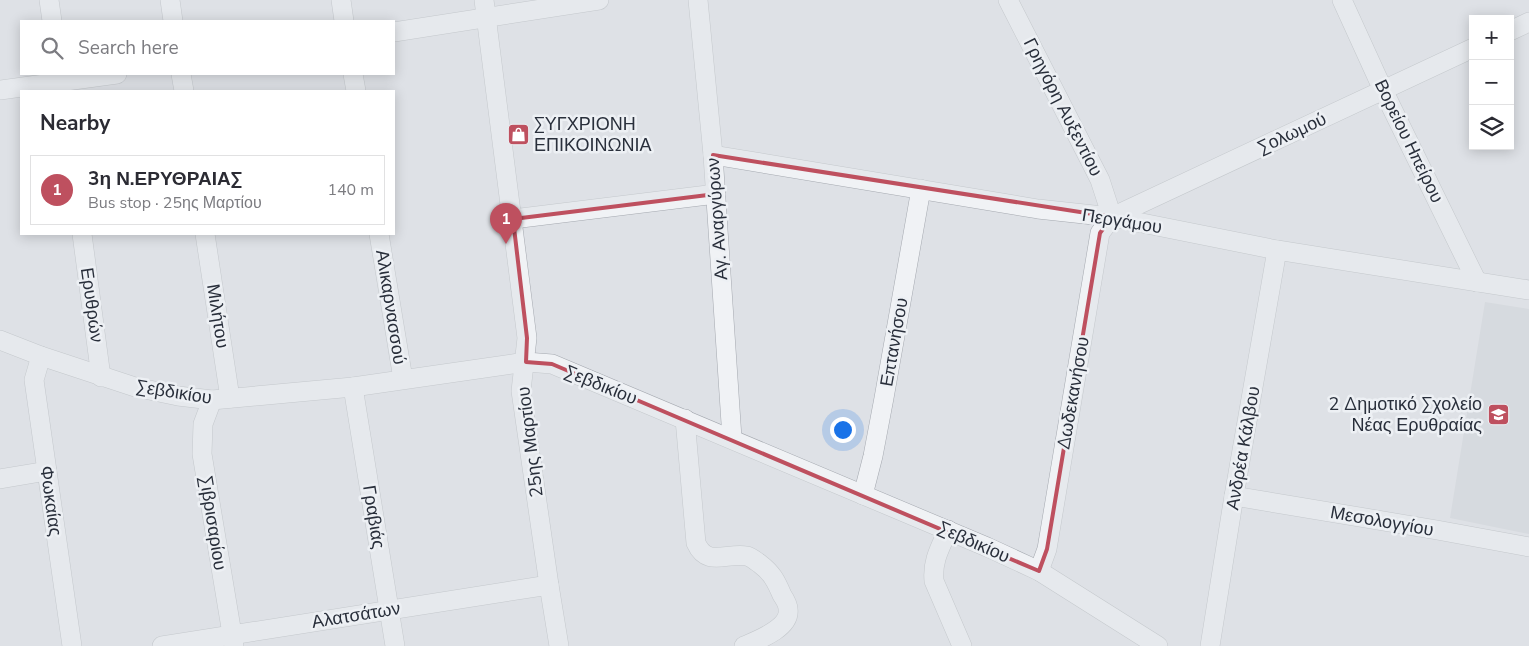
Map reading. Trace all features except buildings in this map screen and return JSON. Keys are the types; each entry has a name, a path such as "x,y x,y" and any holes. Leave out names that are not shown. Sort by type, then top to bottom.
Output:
{"street":[{"path":"49,0 52,20"},
{"path":"170,0 173,20"},
{"path":"341,0 344,20"},
{"path":"395,32 485,9 599,0"},
{"name":"Αγ. Αναργύρων","path":"698,0 713,155 732,438"},
{"name":"Γρηγόρη Αυξεντίου","path":"1008,0 1100,180 1112,217"},
{"name":"Βορείου Ηπείρου","path":"1342,0 1383,90 1477,282"},
{"name":"25ης Μαρτίου","path":"485,9 528,338 521,391 549,585 560,646"},
{"path":"1514,29 1529,22"},
{"name":"Σολωμού","path":"1112,217 1469,50"},
{"path":"0,90 110,75"},
{"path":"181,75 184,90"},
{"path":"353,75 356,90"},
{"name":"Περγάμου","path":"713,155 921,188 1038,209 1112,217 1277,250 1529,290"},
{"name":"Επτανήσου","path":"863,495 873,456 921,188"},
{"path":"513,219 716,194"},
{"name":"Δωδεκανήσου","path":"1039,571 1047,549 1100,233 1112,217"},
{"name":"Ερυθρών","path":"82,235 101,377"},
{"name":"Μιλήτου","path":"206,235 221,399"},
{"name":"Αλικαρνασσού","path":"379,235 403,379"},
{"name":"Ανδρέα Κάλβου","path":"1210,646 1277,250"},
{"name":"Σεβδικίου","path":"0,340 41,356 134,387 178,396 221,399 353,387 526,362 552,364 732,438 1039,571 1158,646"},
{"name":"Φωκαίας","path":"41,356 34,380 72,646"},
{"name":"Γραβιάς","path":"353,387 395,646"},
{"name":"Σιβρισαρίου","path":"221,399 203,424 202,454 233,640"},
{"path":"685,419 696,543 700,551 705,556 713,558 749,557 762,565 774,577 788,608 786,619 777,630 744,646"},
{"path":"0,478 48,471"},
{"name":"Μεσολογγίου","path":"1234,496 1529,547"},
{"path":"948,530 935,561 933,570 934,581 962,646"},
{"name":"Αλατσάτων","path":"162,646 233,640 389,610 549,585"}],"highlighted area":[{"path":"713,155 1112,217 1100,233 1047,549 1039,571 552,364 526,362 527,338 513,219 716,194"}],"shaded area":[{"name":"2 Δημοτικό Σχολείο Νέας Ερυθραίας","path":"1485,302 1529,309 1529,534 1450,518"}],"place":[{"name":"ΣΥΓΧΡΙΟΝΗ ΕΠΙΚΟΙΝΩΝΙΑ","path":"518,134"},
{"name":"3η Ν.ΕΡΥΘΡΑΙΑΣ","path":"506,244"},
{"name":"2 Δημοτικό Σχολείο Νέας Ερυθραίας","path":"1498,414"}]}
